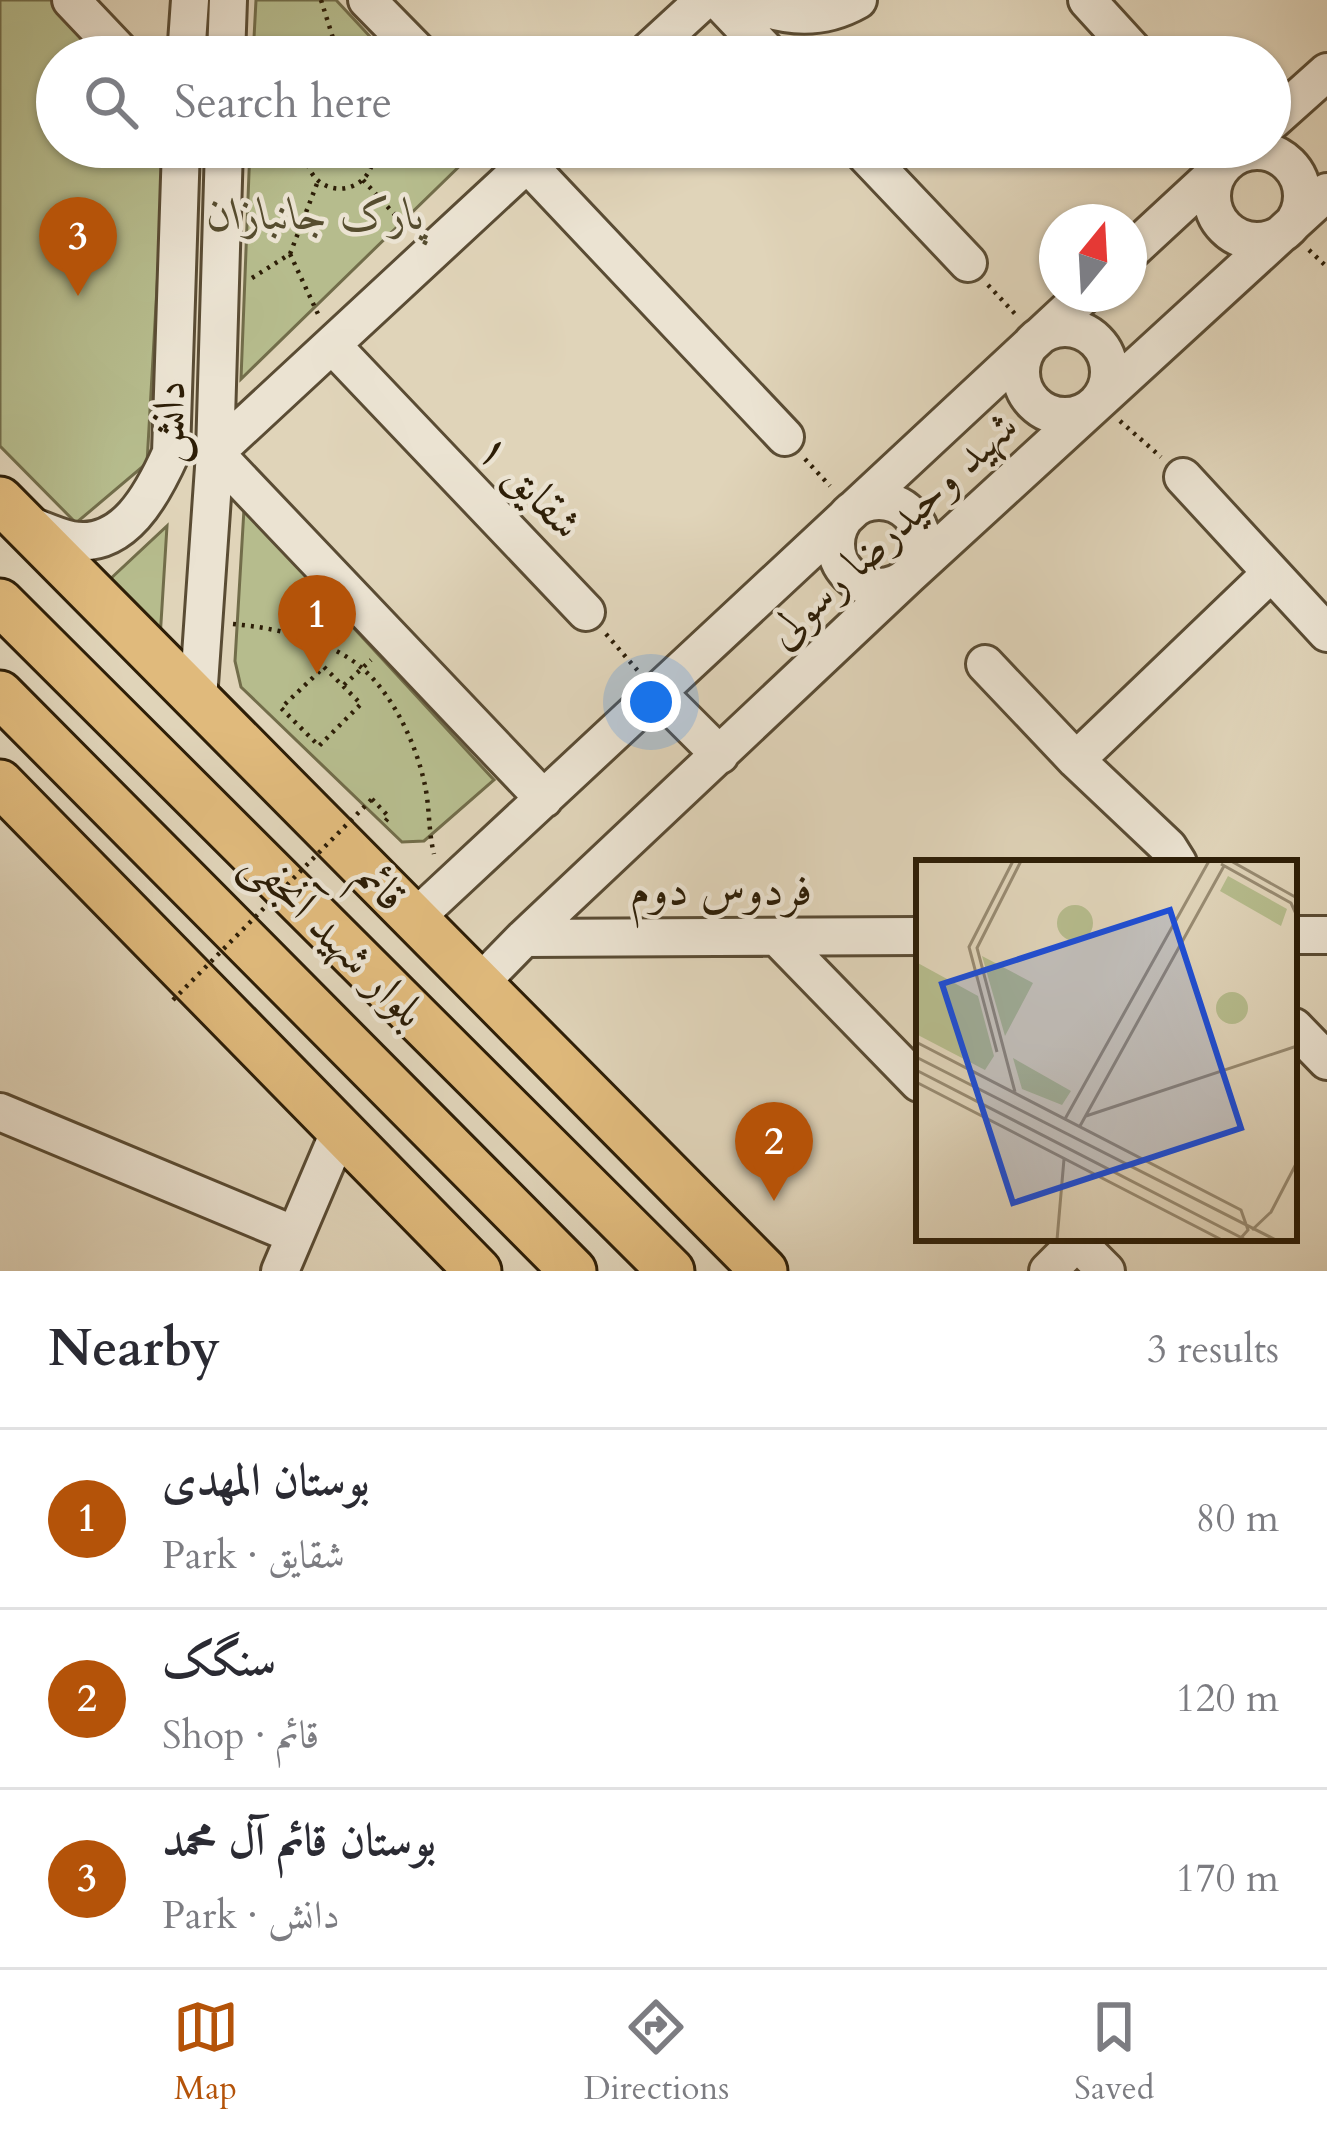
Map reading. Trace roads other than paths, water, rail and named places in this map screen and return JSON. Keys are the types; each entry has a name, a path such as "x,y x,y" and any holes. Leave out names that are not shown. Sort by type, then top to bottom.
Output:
{"main road":[{"name":"قائم","path":"11,512 764,1271"},
{"name":"بلوار شهید آنجفی","path":"0,602 671,1271"},
{"name":"بلوار شهید آنجفی","path":"0,694 573,1271"},
{"path":"0,783 478,1271"}],"street":[{"path":"71,0 105,36"},
{"path":"187,36 190,0"},
{"path":"227,36 228,0"},
{"path":"367,0 402,36"},
{"path":"665,36 704,0"},
{"path":"718,0 752,36"},
{"path":"745,0 770,12 807,16 843,9 858,0"},
{"path":"1087,0 1120,36"},
{"path":"1291,104 1327,72"},
{"path":"1221,168 1211,196 1214,211 1232,234 1261,241 1287,229 1297,217 1301,188 1291,167"},
{"name":"دانش","path":"171,453 180,168"},
{"name":"دانش","path":"197,699 215,453 223,168"},
{"path":"11,512 74,541 103,539 131,520 154,491 171,453 215,453 430,254 513,168"},
{"path":"542,168 785,437"},
{"path":"878,168 968,263"},
{"path":"1147,236 1222,168"},
{"name":"شهید وحیدرضا رسولی","path":"479,984 908,576 1327,192"},
{"name":"شهید وحیدرضا رسولی","path":"415,918 1065,312"},
{"path":"1064,328 1078,330 1102,348 1109,376 1097,401 1072,416 1045,411 1033,402 1021,376 1022,362 1037,338 1064,328"},
{"name":"شقایق ۱","path":"332,345 586,612"},
{"path":"215,453 544,799"},
{"path":"1183,476 1327,633"},
{"path":"880,502 907,512 921,536 917,565 908,576 883,587 856,581 846,572 836,547 843,520 853,510 880,502"},
{"path":"1076,760 1271,573"},
{"path":"985,664 1176,860"},
{"path":"658,694 721,755"},
{"name":"فردوس دوم","path":"524,938 916,936"},
{"path":"777,937 916,1080"},
{"path":"1297,1030 1327,1061"},
{"path":"0,1112 295,1235"},
{"path":"280,1271 340,1130"},
{"path":"1048,1271 1074,1241"},
{"path":"1076,1241 1106,1271"}],"place":[{"name":"بوستان قائم آل محمد","path":"78,296"},
{"name":"بوستان المهدی","path":"317,674"},
{"name":"سنگک","path":"774,1201"}],"park label":[{"name":"پارک جانبازان","path":"316,213"}]}
